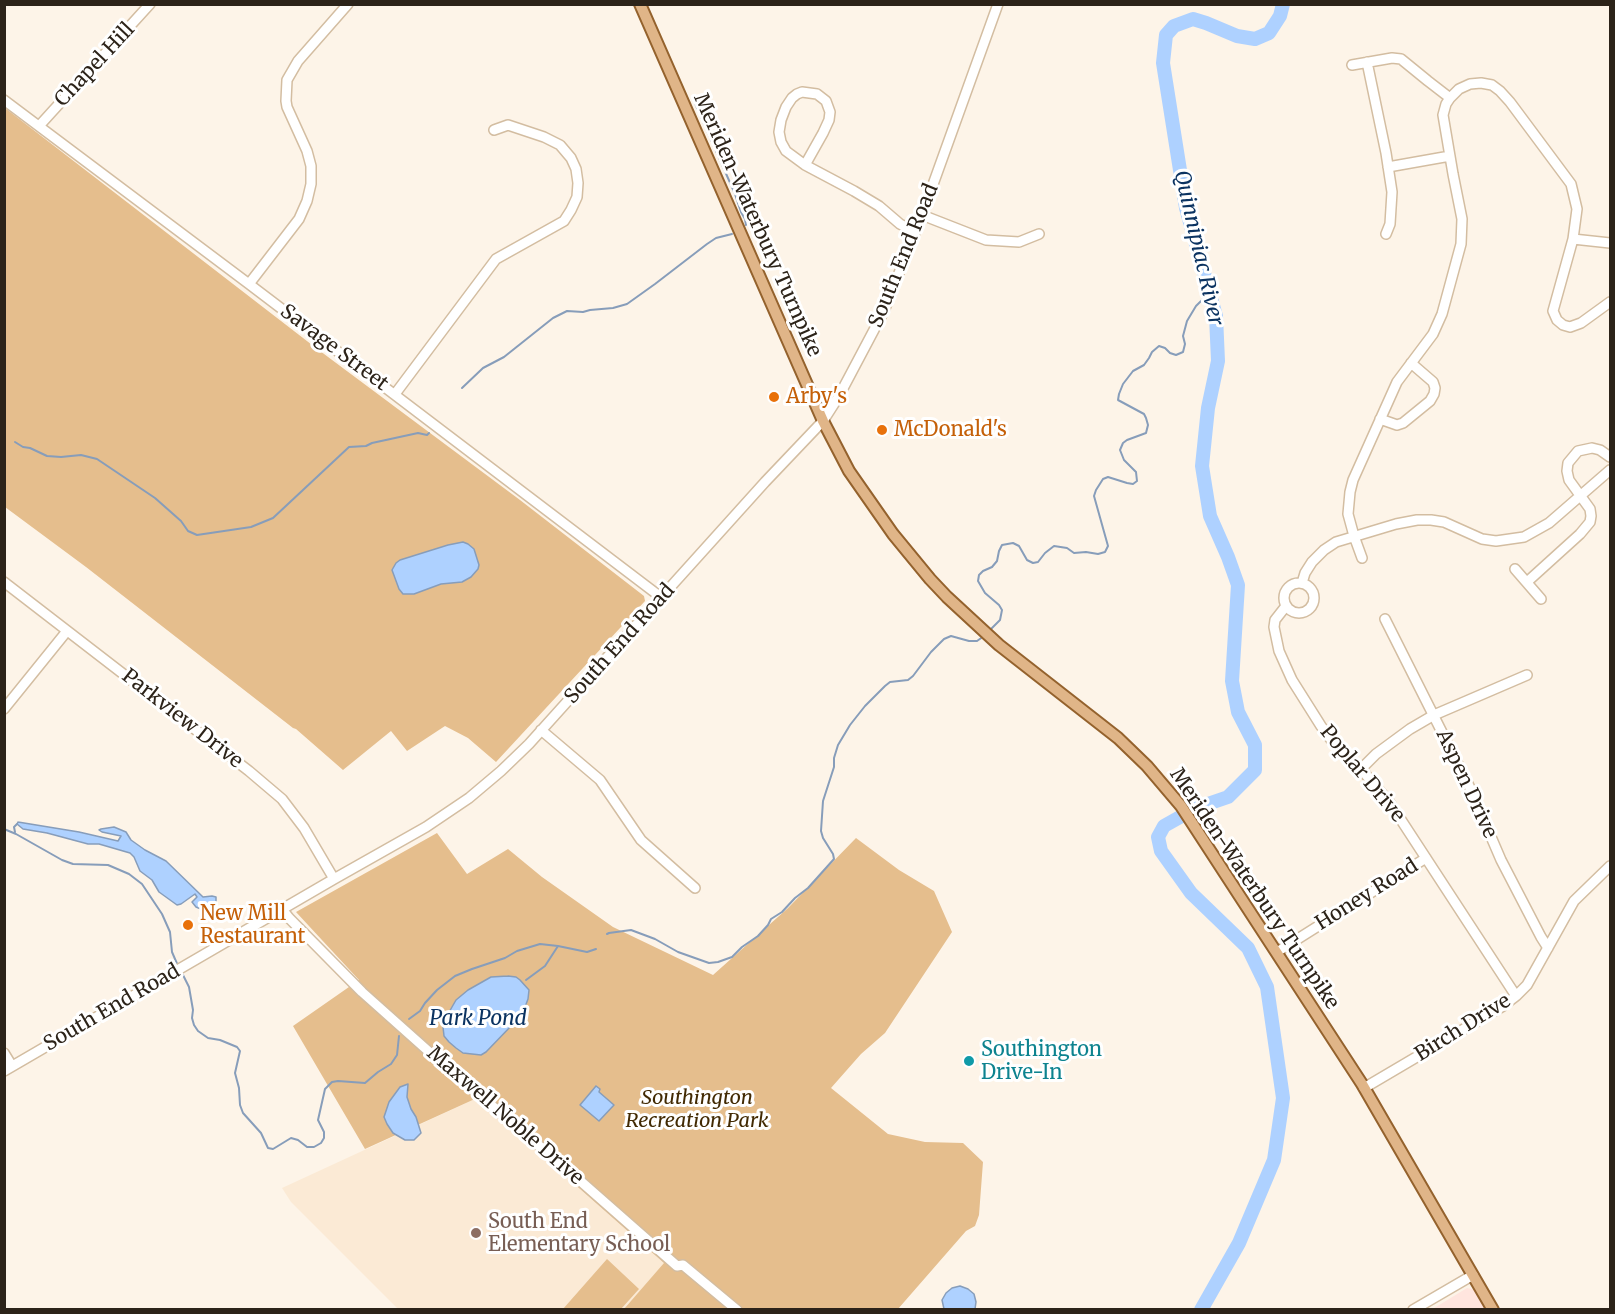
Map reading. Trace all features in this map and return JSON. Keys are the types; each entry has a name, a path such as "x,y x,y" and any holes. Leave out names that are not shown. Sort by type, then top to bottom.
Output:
{"main road":[{"name":"Meriden-Waterbury Turnpike","path":"640,4 823,421 849,471 893,534 930,579 958,608 986,634 1118,738 1147,766 1181,806 1364,1088 1493,1310"}],"street":[{"name":"Chapel Hill","path":"39,126 150,4"},
{"path":"249,284 298,219 307,201 311,184 308,151 287,107 287,80 298,61 348,4"},
{"name":"South End Road","path":"8,1068 426,827 469,798 501,771 541,730 823,421 839,396 884,311 922,215 998,4"},
{"path":"1352,65 1392,58 1401,59 1450,98"},
{"path":"1366,62 1392,192 1390,224 1386,234"},
{"path":"1362,558 1348,514 1353,480 1397,382 1433,334 1442,314 1461,244 1462,219 1443,116 1446,104 1459,89 1470,84 1492,85 1510,102 1571,184 1577,208 1573,239 1553,311 1557,320 1570,327 1581,323 1611,302"},
{"path":"805,165 823,133 830,112 829,106 817,94 802,92 792,98 781,120 779,132 786,151 805,165 854,190 879,206 900,224 915,232"},
{"name":"Savage Street","path":"4,100 662,598"},
{"path":"395,394 496,259 564,221 577,197 576,169 571,158 560,145 508,124 494,130"},
{"path":"1388,167 1450,156"},
{"path":"922,215 986,240 1019,242 1039,234"},
{"path":"1573,239 1611,243"},
{"path":"1380,419 1397,425 1403,423 1430,401 1434,394 1435,388 1432,382 1411,363"},
{"path":"1527,582 1590,522 1590,509 1569,480 1568,463 1578,451 1592,448 1611,457"},
{"path":"1302,583 1312,562 1336,542 1396,524 1431,520 1444,522 1482,538 1496,541 1524,537 1536,531 1611,470"},
{"path":"1515,568 1542,599"},
{"name":"Parkview Drive","path":"4,582 282,799 304,828 334,879"},
{"path":"1302,583 1308,585 1314,595 1311,606 1301,613 1290,610 1284,599 1289,586 1302,583"},
{"name":"Poplar Drive","path":"1286,606 1275,620 1274,627 1279,651 1321,726 1332,741 1361,769 1390,803 1516,996"},
{"name":"Aspen Drive","path":"1385,620 1470,788 1501,860 1540,937 1548,948"},
{"path":"4,709 67,631"},
{"path":"1361,769 1376,754 1434,715 1527,675"},
{"path":"541,730 600,780 641,840 695,888"},
{"name":"Honey Road","path":"1277,952 1426,858"},
{"name":"Birch Drive","path":"1364,1088 1503,1006 1516,996 1527,986 1574,901 1611,866"},
{"name":"Maxwell Noble Drive","path":"282,909 362,992 445,1066 677,1266 683,1265 737,1310"},
{"path":"4,1053 8,1068"},
{"path":"1413,1310 1473,1275"}],"shaded area":[{"name":"South End Elementary School","path":"477,1098 665,1263 624,1309 398,1309 291,1202 282,1188"},
{"path":"1467,1288 1477,1290 1488,1310 1431,1310"}],"green space":[{"path":"5,108 316,348 644,596 645,601 496,762 468,738 445,726 407,751 391,731 343,770 296,729 5,507"},
{"name":"Southington Recreation Park","path":"437,833 467,874 508,849 542,877 613,927 713,975 788,908 856,838 899,870 934,891 952,932 885,1033 861,1054 831,1088 888,1134 925,1142 963,1143 983,1162 979,1215 975,1226 966,1231 898,1309 624,1309 664,1263 477,1098 365,1149 293,1026 359,980 296,912"},
{"path":"607,1259 639,1289 621,1309 563,1309"}],"water":[{"path":"463,542 474,549 479,565 471,577 462,582 441,584 414,594 403,594 399,589 392,570 400,560"},
{"path":"18,822 118,841 121,836 99,830 114,827 126,832 131,840 166,861 203,897 216,897 216,907 208,912 196,907 192,902 197,897 195,894 177,905 159,892 152,880 140,871 130,853 99,844 88,844 23,829 17,824"},
{"name":"Park Pond","path":"491,977 516,977 529,990 525,1007 512,1025 486,1052 481,1055 463,1053 444,1036 443,1027 456,1000"},
{"path":"408,1084 407,1097 421,1133 414,1140 405,1140 393,1133 384,1117 389,1102 400,1087"},
{"path":"596,1086 600,1089 599,1092 614,1105 599,1121 580,1105"},
{"path":"960,1286 974,1294 975,1309 944,1309 942,1300 946,1293"}],"waterway":[{"name":"Quinnipiac River","path":"1201,1310 1239,1243 1274,1160 1283,1098 1267,987 1248,948 1191,893 1161,851 1158,837 1164,826 1196,808 1228,797 1255,770 1255,745 1238,712 1232,681 1238,585 1210,516 1202,466 1208,408 1218,361 1216,316 1186,208 1163,63 1166,35 1174,26 1193,19 1237,36 1255,39 1269,33 1280,16 1283,4"},
{"path":"694,101 735,194 746,225"},
{"path":"462,388 483,368 504,357 553,318 567,311 583,312 627,304 707,244 716,238 732,234"},
{"path":"990,630 1000,620 1002,610 985,593 978,581 979,575 997,561 1002,545 1013,543 1019,546 1027,560 1033,563 1038,562 1054,546 1067,548 1074,553 1105,552 1108,546 1094,496 1096,490 1103,479 1108,477 1133,484 1137,481 1136,472 1124,460 1120,450 1127,440 1146,433 1148,425 1144,414 1118,400 1123,384 1133,371 1144,365 1159,346 1176,355 1183,352 1185,344 1183,336 1187,321 1196,306 1209,293"},
{"path":"15,442 47,456 81,455 97,459 155,498 181,521 188,531 197,535 251,527 273,518 349,447 366,446 418,433 427,435 429,433"},
{"path":"607,934 631,930 655,939 678,952 709,963 732,957 758,936 771,919 808,888 834,859 821,831 823,801 834,767 838,745 850,725 865,706 890,682 908,680 913,676 944,639 951,636 977,641 984,636"},
{"path":"15,832 14,827 17,824"},
{"path":"4,829 62,860 73,864 108,865 129,874 142,884 162,914 170,932 172,952 178,966"},
{"path":"409,1019 420,1011 437,990 455,976 505,958 517,951 540,944 587,952 596,949"},
{"path":"526,980 545,966 558,946"},
{"path":"181,971 189,987 192,1018 198,1031 208,1038 237,1047 240,1051 235,1073 240,1105 243,1113 261,1133 268,1148 273,1149 291,1138 307,1147 314,1147 321,1143 324,1132 318,1120 325,1089 332,1082 338,1081 365,1083 391,1064 397,1055 399,1036"}],"place":[{"name":"Arby's","path":"774,397"},
{"name":"McDonald's","path":"882,430"},
{"name":"New Mill Restaurant","path":"188,925"},
{"name":"Southington Drive-In","path":"969,1061"},
{"name":"South End Elementary School","path":"476,1233"}]}
